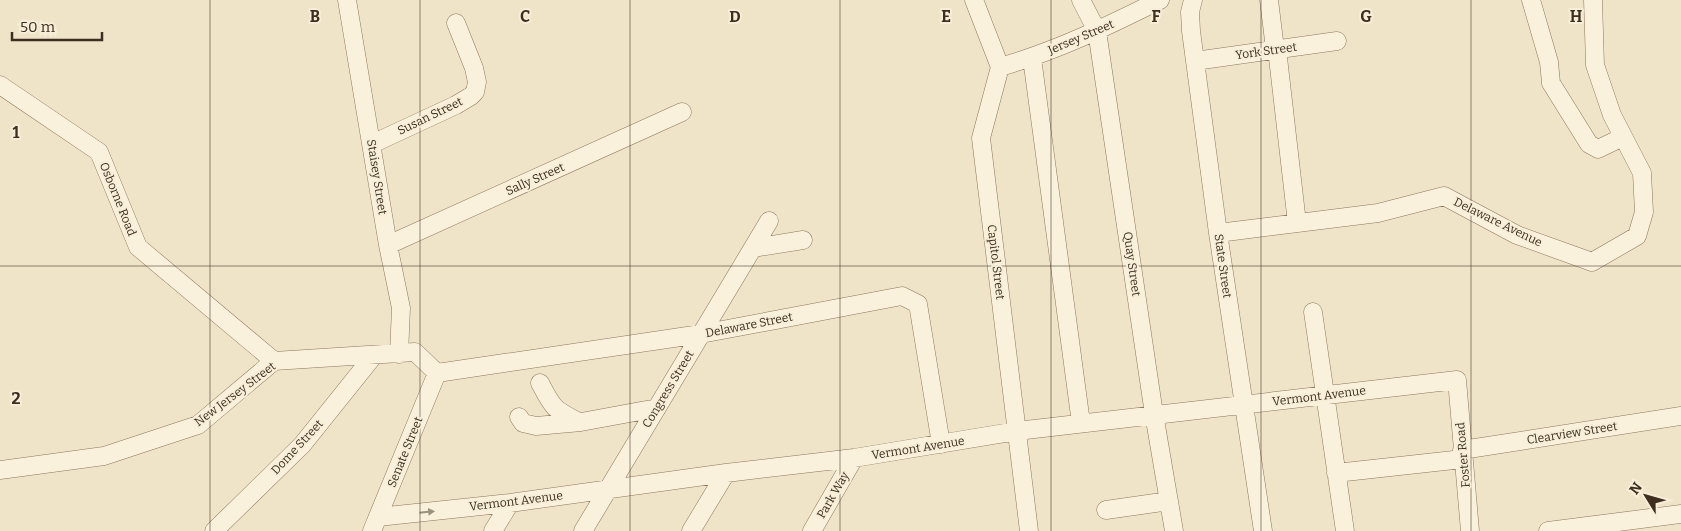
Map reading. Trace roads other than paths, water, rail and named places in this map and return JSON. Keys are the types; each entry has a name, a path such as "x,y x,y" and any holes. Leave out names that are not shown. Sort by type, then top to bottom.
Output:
{"street":[{"name":"Staisey Street","path":"347,0 388,245 401,308 399,354"},
{"path":"974,0 1000,67"},
{"name":"Quay Street","path":"1081,0 1098,31 1154,414 1174,531"},
{"name":"Jersey Street","path":"1000,67 1032,58 1098,31 1160,0"},
{"name":"State Street","path":"1193,0 1190,12 1195,60 1218,233 1263,531"},
{"path":"1269,0 1298,223"},
{"path":"1531,0 1549,62 1551,83 1589,144 1598,149 1623,137"},
{"name":"Delaware Avenue","path":"1218,233 1378,213 1444,196 1517,235 1592,262 1637,236 1644,212 1642,173 1612,114 1595,65 1593,0"},
{"name":"Susan Street","path":"372,144 456,105 475,92 477,82 474,68 456,22"},
{"name":"York Street","path":"1195,60 1337,41"},
{"path":"1032,58 1081,423"},
{"name":"Capitol Street","path":"1000,67 981,138 1029,531"},
{"name":"Osborne Road","path":"0,85 99,152 138,247 274,361"},
{"name":"Sally Street","path":"388,245 682,112"},
{"name":"Congress Street","path":"583,531 769,221"},
{"path":"753,248 803,240"},
{"name":"Delaware Street","path":"437,373 701,334 902,296 918,304 941,444"},
{"path":"1313,312 1345,531"},
{"name":"New Jersey Street","path":"0,470 104,456 198,425 274,361 415,352 437,373"},
{"name":"Dome Street","path":"214,531 302,445 371,360 371,356"},
{"name":"Senate Street","path":"375,524 437,373"},
{"name":"Vermont Avenue","path":"375,524 608,489 854,458 1017,431 1457,380"},
{"name":"Foster Road","path":"1457,380 1470,531"},
{"path":"540,383 558,412 580,422"},
{"path":"518,417 522,423 536,426 580,422 656,408"},
{"name":"Clearview Street","path":"1336,473 1463,455 1681,416"},
{"name":"Park Way","path":"812,531 854,458"},
{"path":"691,531 726,473"},
{"path":"1106,510 1169,501"},
{"path":"493,531 510,503"},
{"path":"1548,531 1681,514"}]}
